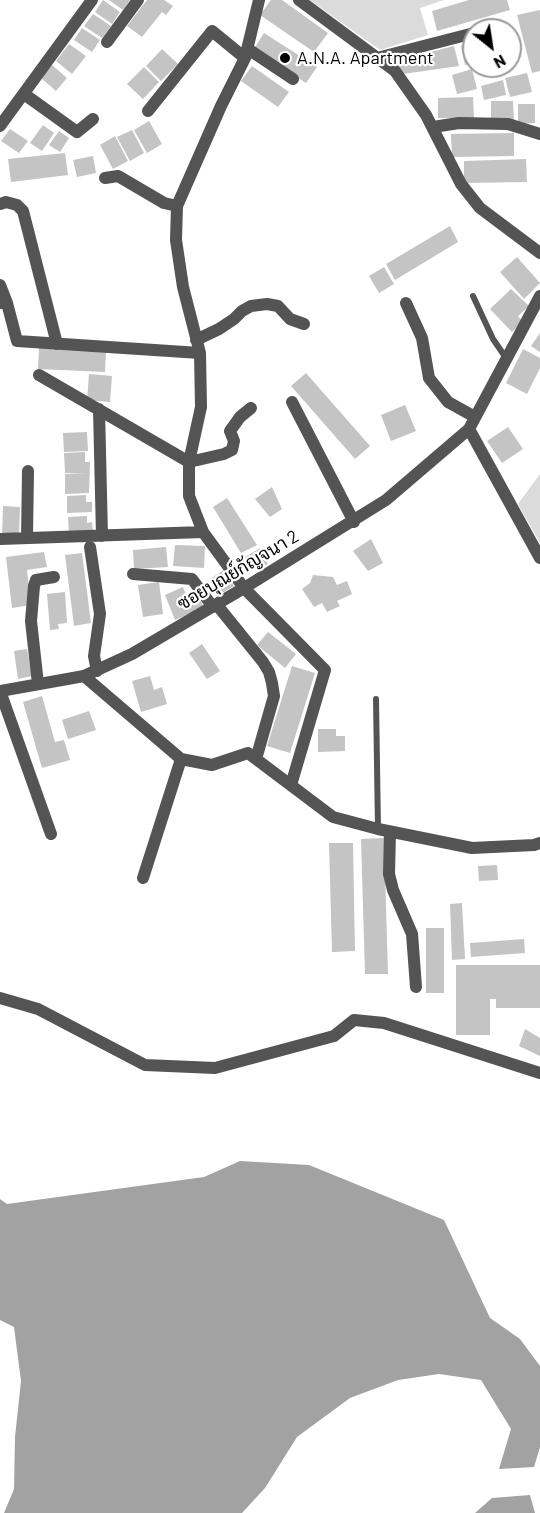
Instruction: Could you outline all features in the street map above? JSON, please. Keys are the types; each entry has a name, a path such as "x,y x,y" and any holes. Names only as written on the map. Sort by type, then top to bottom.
{"street":[{"path":"0,126 92,0"},
{"path":"107,42 138,0"},
{"path":"259,0 246,53 177,206 176,240 183,287 200,353 201,407 189,462 189,496 203,532 244,588 325,670 291,785"},
{"path":"299,0 395,72 433,127 461,184 480,208 540,253"},
{"path":"148,111 212,31 293,79"},
{"path":"377,58 462,36"},
{"path":"24,94 74,131 79,131 93,119"},
{"path":"433,127 459,123 508,124 540,134"},
{"path":"105,178 118,176 164,203 177,206"},
{"path":"0,204 6,202 17,205 23,211 57,344"},
{"path":"0,285 3,303 17,341 200,353"},
{"path":"540,296 536,313 507,358 469,429 540,558"},
{"path":"406,303 422,338 429,378 448,402 475,417"},
{"path":"196,340 227,324 251,306 267,304 278,306 290,319 304,324"},
{"path":"39,375 189,462 232,450 234,441 230,431 240,417 251,408"},
{"path":"292,402 354,522"},
{"path":"99,409 102,536"},
{"name":"ซอยบุณย์กัญจนา 2","path":"0,691 84,676 132,654 354,522 386,500 469,429"},
{"path":"27,538 28,471"},
{"path":"0,539 203,532"},
{"path":"90,547 100,614 94,656 97,671"},
{"path":"133,574 192,579 263,662 273,682 274,696 256,759"},
{"path":"38,684 32,621 34,586 36,580 54,577"},
{"path":"84,676 181,759 213,765 248,753 333,817 384,831 472,848 540,843"},
{"path":"0,691 51,834"},
{"path":"143,878 181,759"},
{"path":"384,831 393,890 412,934 416,987"},
{"path":"0,998 38,1009 145,1065 215,1068 334,1035 354,1020 384,1023 540,1073"}],"lane":[{"path":"473,296 493,339 507,358"},
{"path":"376,699 384,831"}],"shaded area":[{"path":"310,0 444,0 420,8 428,35 380,50"},
{"path":"540,474 540,543 518,504"},
{"path":"240,1161 309,1165 444,1220 490,1318 520,1339 540,1366 540,1447 534,1467 499,1469 511,1429 481,1380 439,1374 398,1380 350,1398 297,1437 265,1488 242,1513 4,1513 14,1489 15,1437 21,1381 14,1327 0,1320 0,1199 7,1204 204,1177"},
{"path":"530,1495 535,1513 475,1513 492,1498"}],"building":[{"path":"103,0 120,12 112,24 95,12"},
{"path":"109,0 130,0 123,10"},
{"path":"147,0 164,0 173,6 166,15 162,12 142,37 127,26"},
{"path":"271,0 282,0 328,33 314,52 260,15"},
{"path":"469,0 507,0 510,10 482,18 462,18 462,24 437,31 432,11"},
{"path":"540,10 540,71 532,73 522,34 522,18 518,18 517,15"},
{"path":"93,14 111,26 102,38 84,26"},
{"path":"82,28 100,40 92,52 74,40"},
{"name":"A.N.A. Apartment","path":"264,33 317,67 306,83 254,49"},
{"path":"69,44 86,56 72,74 56,61"},
{"path":"454,46 459,66 403,74 392,62"},
{"path":"162,49 178,64 161,81 146,66"},
{"path":"52,65 67,78 56,91 41,78"},
{"path":"252,66 289,92 278,107 241,81"},
{"path":"144,67 159,82 143,99 127,84"},
{"path":"462,72 462,78 474,78 477,89 457,94 452,75"},
{"path":"527,73 532,92 510,97 505,78 522,78 522,74"},
{"path":"503,80 506,95 484,100 481,86"},
{"path":"473,97 474,118 438,118 438,98"},
{"path":"491,101 513,101 514,121 491,121"},
{"path":"518,104 535,104 535,123 518,124"},
{"path":"149,121 162,144 147,153 134,130"},
{"path":"43,125 54,133 42,151 30,143"},
{"path":"10,129 28,141 19,153 1,141"},
{"path":"132,130 144,153 130,161 117,137"},
{"path":"59,131 69,138 60,152 49,145"},
{"path":"514,133 514,156 452,157 451,134"},
{"path":"115,136 128,161 113,169 100,145"},
{"path":"65,153 68,175 11,182 8,159"},
{"path":"93,156 96,173 77,177 73,160"},
{"path":"526,159 527,182 464,183 464,161"},
{"path":"450,226 458,242 395,280 386,264"},
{"path":"517,257 540,283 524,299 500,272"},
{"path":"384,267 394,284 379,293 369,276"},
{"path":"511,289 529,306 518,316 523,322 512,332 490,309"},
{"path":"540,333 540,352 531,346"},
{"path":"39,347 106,350 105,372 38,369"},
{"path":"523,349 540,358 540,368 527,394 506,383"},
{"path":"306,373 370,446 355,459 291,386"},
{"path":"89,374 112,376 110,402 87,400"},
{"path":"405,405 416,431 391,441 381,415"},
{"path":"508,427 523,449 502,463 487,441"},
{"path":"87,432 88,451 64,452 63,433"},
{"path":"85,452 85,462 90,462 89,493 65,494 65,474 86,473 65,473 64,453"},
{"path":"272,487 282,509 270,517 255,499"},
{"path":"86,495 86,502 92,502 92,512 67,513 67,496"},
{"path":"227,498 257,545 241,553 213,507"},
{"path":"3,506 20,507 19,538 2,537"},
{"path":"87,516 87,523 92,522 93,532 69,534 68,517"},
{"path":"371,539 383,563 368,571 353,551"},
{"path":"175,545 205,546 204,568 173,566"},
{"path":"166,547 168,567 134,569 133,550"},
{"path":"260,548 268,564 256,569 245,557"},
{"path":"44,552 47,567 27,570 31,605 12,608 6,557"},
{"path":"82,553 91,623 74,626 65,555"},
{"path":"224,570 234,586 219,595 210,579"},
{"path":"313,575 333,577 337,585 347,581 352,594 337,601 340,606 327,612 322,603 314,607 302,589 310,583"},
{"path":"159,582 163,614 143,617 138,585"},
{"path":"183,587 188,601 199,597 204,608 175,620 165,595"},
{"path":"65,592 67,623 58,624 59,629 50,630 47,594"},
{"path":"268,632 296,654 285,668 257,645"},
{"path":"202,644 220,671 207,679 189,653"},
{"path":"27,649 32,676 18,679 14,651"},
{"path":"292,666 315,673 290,753 267,746"},
{"path":"150,676 154,690 162,687 167,704 141,712 132,681"},
{"path":"42,696 55,742 64,740 70,760 42,768 23,702"},
{"path":"89,711 96,730 68,739 62,720"},
{"path":"318,729 336,729 336,736 345,736 345,751 318,752"},
{"path":"384,838 388,974 365,974 361,839"},
{"path":"329,843 353,843 355,951 332,952"},
{"path":"497,865 498,880 479,881 478,866"},
{"path":"462,903 465,959 452,960 450,904"},
{"path":"426,928 444,928 444,993 426,993"},
{"path":"524,939 525,953 471,957 470,943"},
{"path":"456,965 540,965 540,1008 496,1008 496,999 490,999 490,1035 456,1035"},
{"path":"525,1029 540,1038 540,1056 519,1046"}],"place":[{"name":"A.N.A. Apartment","path":"285,58"}]}
